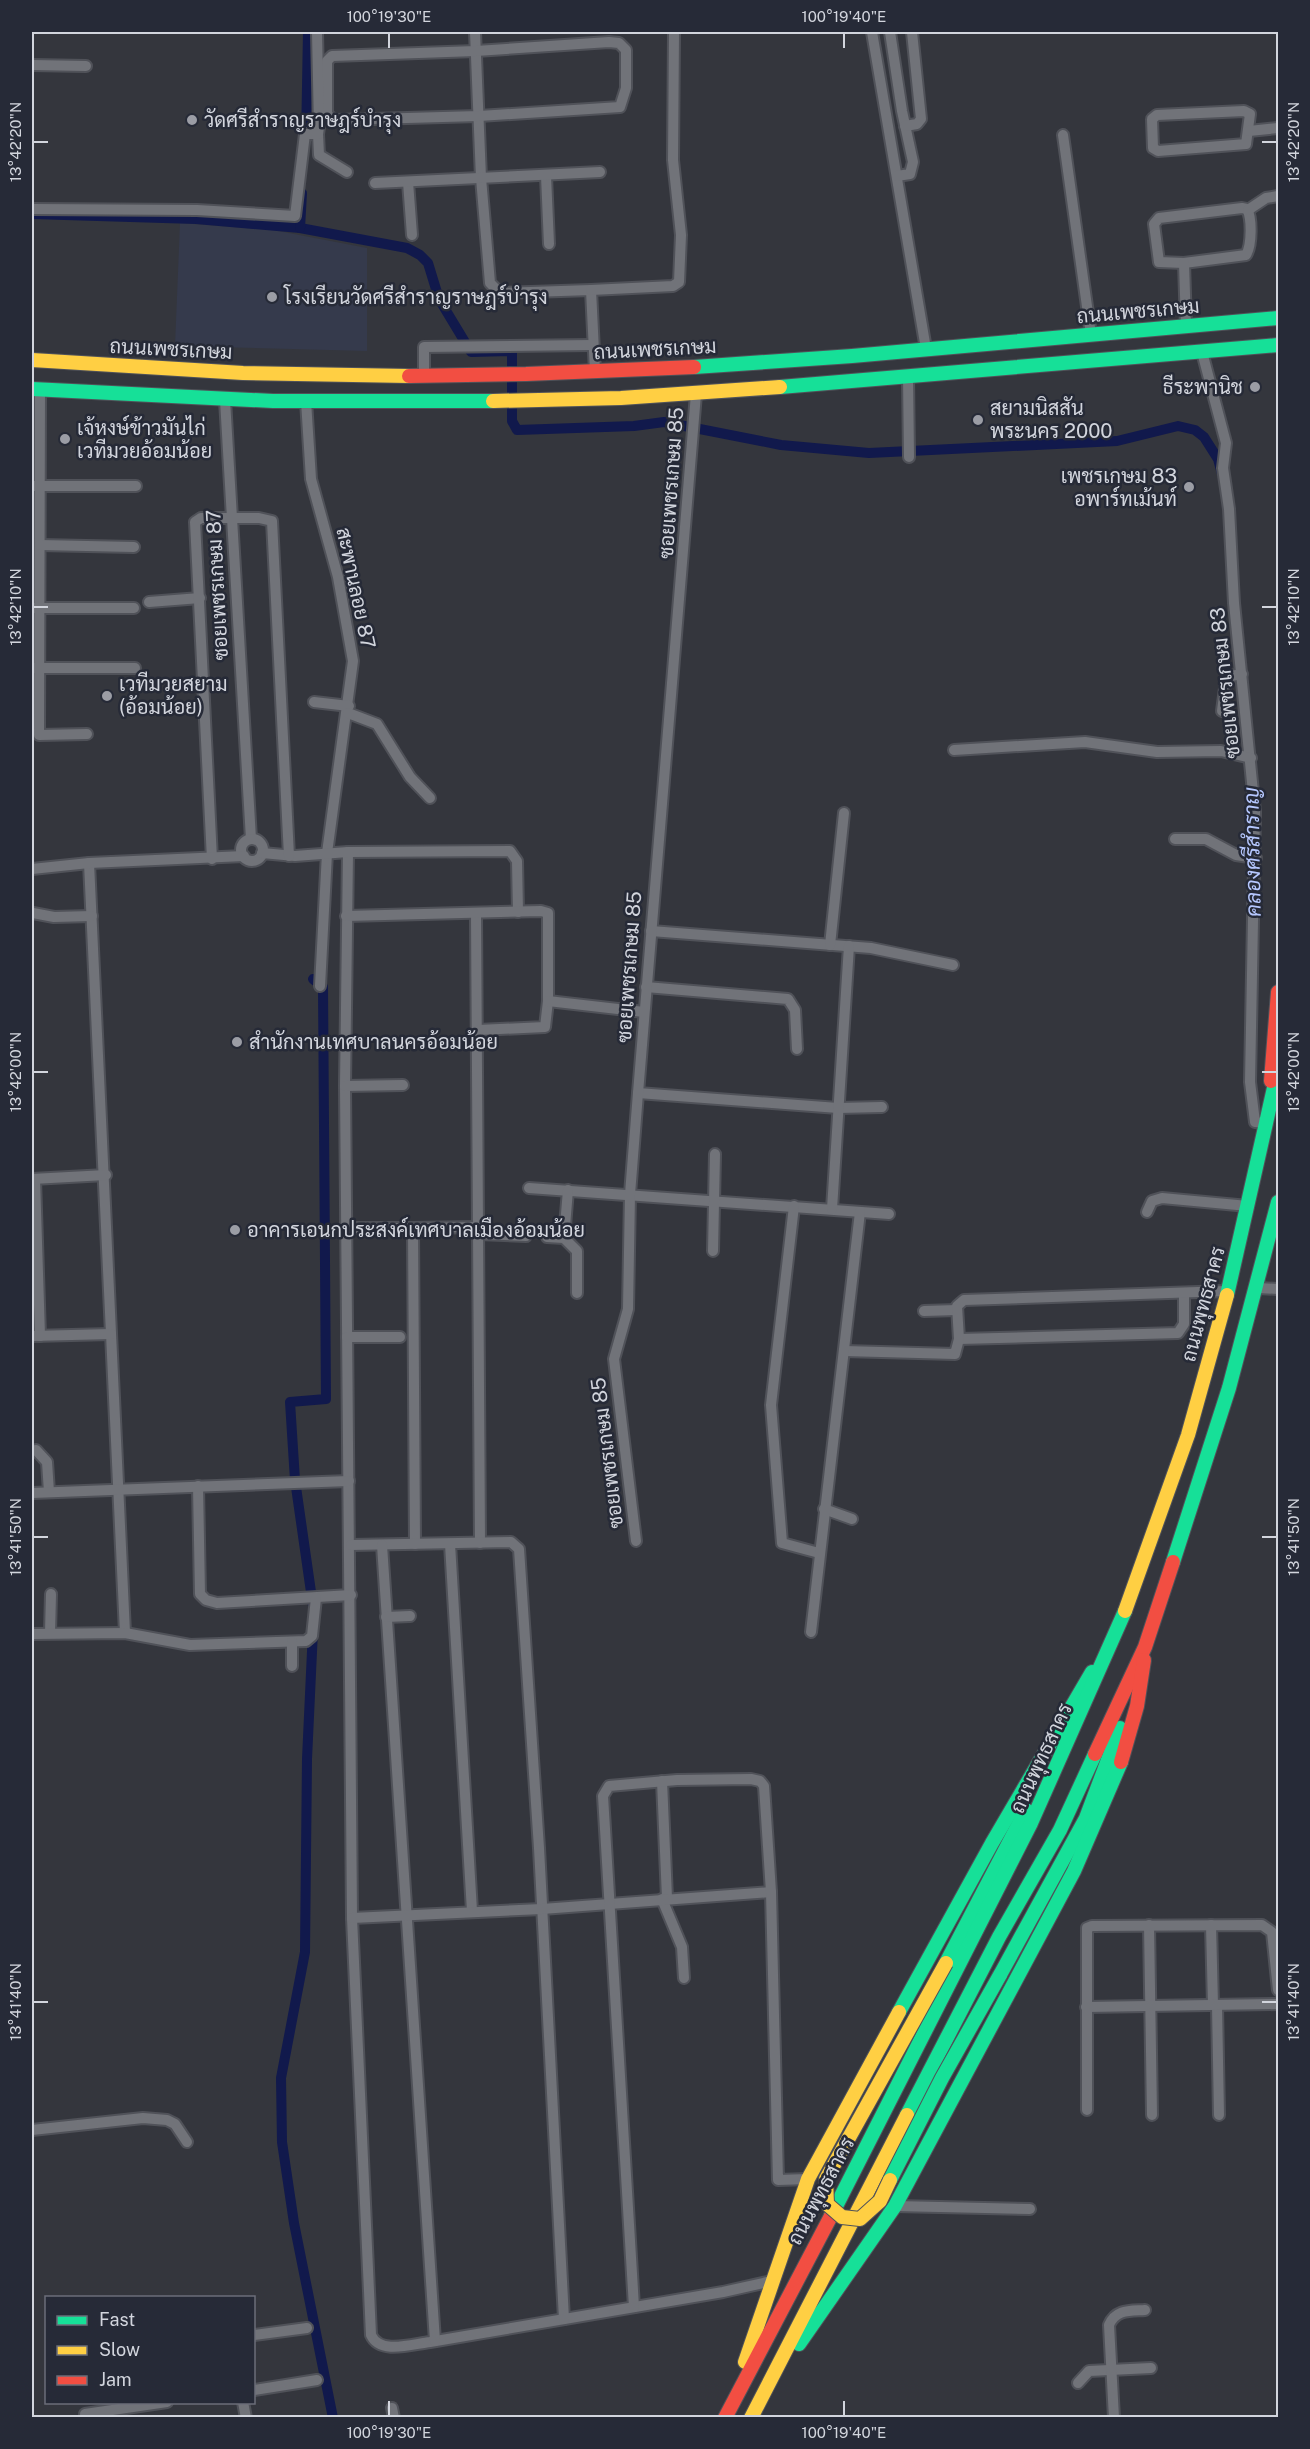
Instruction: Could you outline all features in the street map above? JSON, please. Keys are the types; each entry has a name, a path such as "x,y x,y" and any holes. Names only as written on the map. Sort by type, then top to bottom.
{"main road":[{"path":"1258,320 1278,311"},
{"name":"ถนนเพชรเกษม","path":"32,360 224,372 424,376 595,372 750,364 1278,318"},
{"path":"36,390 225,400 514,401 696,393 1278,345"},
{"path":"1262,346 1278,356"},
{"path":"113,366 113,394"},
{"path":"224,372 225,400"},
{"path":"272,373 273,401"},
{"path":"1264,1120 1278,992"},
{"name":"ถนนพุทธสาคร","path":"727,2414 996,1896 1066,1752 1116,1633 1170,1488 1191,1424 1248,1206 1264,1120 1278,1070"},
{"name":"ถนนพุทธสาคร","path":"751,2418 999,1937 1060,1830 1145,1647 1208,1460 1278,1211"},
{"path":"1116,1633 946,1964 826,2179 825,2202 830,2212 838,2218 860,2219 880,2201 942,2078 1086,1818 1124,1718 1145,1647"},
{"path":"727,2414 808,2179 992,1843 1116,1633"},
{"path":"751,2418 831,2294 895,2206 1074,1871 1094,1828 1131,1730 1141,1683 1145,1647"}],"street":[{"path":"32,209 197,210 292,218 296,215 313,134 317,32"},
{"path":"475,32 481,178 489,280 494,290 500,293 673,286 679,282 681,235 673,160 674,32"},
{"path":"872,32 926,349"},
{"path":"890,32 912,169 910,174 897,176"},
{"path":"905,126 918,124 921,119 912,32"},
{"path":"609,42 619,43 626,50 626,88 620,107 479,116 334,120 327,115 326,108 327,61 332,56 476,51 609,42"},
{"path":"32,66 86,66"},
{"path":"1244,111 1250,114 1249,131 1248,140 1241,145 1158,151 1153,148 1152,119 1157,115 1244,111"},
{"path":"1249,131 1278,128"},
{"path":"313,134 319,155 347,172"},
{"path":"1064,135 1091,335"},
{"path":"375,183 600,172"},
{"path":"546,176 549,244"},
{"path":"408,182 412,235"},
{"path":"1248,210 1249,245 1246,255 1184,263 1159,262 1154,224 1156,220 1169,215 1212,210 1248,210 1266,198 1278,196"},
{"path":"1184,263 1186,326"},
{"path":"591,290 595,372"},
{"path":"424,376 424,347 592,345"},
{"name":"ซอยเพชรเกษม 83","path":"1202,352 1214,406 1225,436 1223,468 1229,509 1234,603 1251,758 1256,858 1250,1082 1264,1120"},
{"path":"908,376 909,457"},
{"path":"36,390 36,486 40,545 35,608 35,669 39,735 87,734"},
{"name":"ซอยเพชรเกษม 85","path":"636,1542 614,1359 628,1310 630,1194 696,393"},
{"name":"ซอยเพชรเกษม 87","path":"225,400 250,839"},
{"name":"สะพานลอย 87","path":"306,401 311,479 336,567 352,651 353,674 349,710 338,759 327,854 320,986"},
{"path":"36,486 136,486"},
{"path":"212,859 195,522 201,518 259,518 272,521 289,855"},
{"path":"40,545 134,546"},
{"path":"149,602 200,598"},
{"path":"35,608 134,608"},
{"path":"35,669 135,668"},
{"path":"1222,711 1226,681 1231,676 1242,674"},
{"path":"314,702 349,710 377,724 410,777 430,798"},
{"path":"954,750 1085,741 1157,752 1221,751 1251,758"},
{"path":"830,945 844,813"},
{"path":"244,856 243,844 250,839 260,843 262,853"},
{"path":"1175,839 1206,839 1236,855 1256,858"},
{"path":"348,852 345,1086 351,1545 352,1918 370,2335 374,2341 384,2347 435,2341 772,2281"},
{"path":"32,869 89,863 244,856 254,860 262,853 289,855 348,852 510,852 517,861 519,912"},
{"path":"89,863 106,1175 116,1489 125,1633"},
{"path":"346,916 541,911 548,913 546,1023 542,1028 478,1030"},
{"path":"33,913 54,917 92,916"},
{"path":"476,914 480,1543"},
{"path":"651,931 849,946 953,965"},
{"path":"832,1209 849,946"},
{"path":"646,987 788,999 795,1010 797,1049"},
{"path":"548,1001 644,1012"},
{"path":"345,1086 403,1085"},
{"path":"638,1093 838,1108 882,1107"},
{"path":"713,1251 715,1154"},
{"path":"106,1175 33,1179 36,1336 111,1334"},
{"path":"529,1188 889,1214"},
{"path":"564,1238 568,1190"},
{"path":"1147,1212 1152,1201 1162,1198 1248,1206"},
{"path":"794,1206 771,1405 778,1514 782,1543 819,1553"},
{"path":"811,1632 860,1212"},
{"path":"347,1228 413,1228 526,1236"},
{"path":"413,1228 415,1544"},
{"path":"547,1237 564,1238 577,1251 577,1293"},
{"path":"1258,1288 1278,1288"},
{"path":"844,1351 952,1356 957,1352 959,1339 957,1310 959,1303 964,1300 1227,1291"},
{"path":"959,1339 1178,1333 1184,1324 1184,1293"},
{"path":"924,1311 957,1310"},
{"path":"347,1337 400,1337"},
{"path":"36,1450 47,1462 49,1492"},
{"path":"32,1493 349,1481"},
{"path":"198,1486 201,1594 206,1600 217,1603 351,1595"},
{"path":"824,1509 852,1519"},
{"path":"351,1545 513,1542 519,1549 542,1909 564,2319"},
{"path":"450,1544 472,1911"},
{"path":"382,1545 435,2341"},
{"path":"50,1633 51,1594"},
{"path":"32,1634 125,1633 190,1645 306,1641 312,1636 316,1598"},
{"path":"386,1617 410,1616"},
{"path":"292,1642 292,1666"},
{"path":"634,2307 608,1903 604,1790 609,1786 662,1780 760,1781 764,1786 771,1892 778,2180 808,2179"},
{"path":"662,1780 664,1898 682,1947 684,1978"},
{"path":"352,1918 542,1909 664,1898 771,1892"},
{"path":"1149,1925 1152,2115"},
{"path":"1087,2110 1087,1928 1149,1925 1262,1925 1268,1927 1274,1939 1278,1990"},
{"path":"1211,1925 1219,2115"},
{"path":"1086,2007 1278,2004"},
{"path":"32,2130 151,2118 175,2124 187,2142"},
{"path":"895,2206 1030,2209"},
{"path":"1114,2418 1109,2325 1113,2316 1121,2312 1145,2310"},
{"path":"255,2335 307,2328"},
{"path":"1078,2384 1089,2371 1151,2368"},
{"path":"255,2390 317,2380"},
{"path":"85,2414 160,2404"}],"shaded area":[{"name":"โรงเรียนวัดศรีสําราญราษฎร์บํารุง","path":"180,223 273,230 367,248 367,351 175,346"}],"waterway":[{"path":"306,141 308,32"},
{"path":"300,228 302,193"},
{"path":"32,214 196,219 300,228 407,248 420,255 428,263 439,299 471,352 512,351 512,421 517,430 634,426 664,422 781,445 869,453 1117,441 1178,426 1195,430 1204,437 1218,459 1222,474"},
{"path":"313,979 323,987 326,1399 290,1402 295,1480 313,1606"},
{"path":"313,1630 307,1759 305,1952 281,2078 282,2142 294,2223 333,2418"}],"traffic: fast":[{"path":"694,367 852,356 1278,318"},
{"path":"780,387 1278,345"},
{"path":"32,389 273,401 493,401"},
{"path":"1227,1295 1278,1070"},
{"path":"1173,1562 1229,1388 1278,1202"},
{"path":"831,2216 1031,1823 1125,1611"},
{"path":"899,2012 992,1843 1092,1672"},
{"path":"1000,1975 1086,1818 1120,1728"},
{"path":"907,2115 999,1937 1060,1830 1095,1754"},
{"path":"799,2344 895,2206 1074,1871 1121,1762"},
{"path":"946,1963 1026,1810"},
{"path":"890,2180 942,2078 1000,1975"}],"traffic: slow":[{"path":"32,360 243,373 409,376"},
{"path":"493,401 621,398 780,387"},
{"path":"1125,1611 1188,1435 1227,1295"},
{"path":"890,2180 880,2201 860,2219 842,2217 827,2204 826,2179 946,1963"},
{"path":"745,2362 808,2179 899,2012"},
{"path":"751,2418 907,2115"}],"traffic: jam":[{"path":"409,376 694,367"},
{"path":"1271,1081 1278,992"},
{"path":"1095,1754 1145,1647 1173,1562"},
{"path":"1121,1762 1137,1706 1144,1660"},
{"path":"725,2418 831,2216"}],"place":[{"name":"วัดศรีสําราญราษฎร์บํารุง","path":"192,120"},
{"name":"โรงเรียนวัดศรีสําราญราษฎร์บํารุง","path":"272,297"},
{"name":"ธีระพานิช","path":"1255,387"},
{"name":"สยามนิสสัน พระนคร 2000","path":"978,420"},
{"name":"เจ้หงษ์ข้าวมันไก่ เวทีมวยอ้อมน้อย","path":"65,439"},
{"name":"เพชรเกษม 83 อพาร์ทเม้นท์","path":"1189,487"},
{"name":"เวทีมวยสยาม (อ้อมน้อย)","path":"107,696"},
{"name":"สำนักงานเทศบาลนครอ้อมน้อย","path":"237,1042"},
{"name":"อาคารเอนกประสงค์เทศบาลเมืองอ้อมน้อย","path":"235,1230"}],"water label":[{"name":"คลองศรีสำราญ","path":"1252,852"}]}
